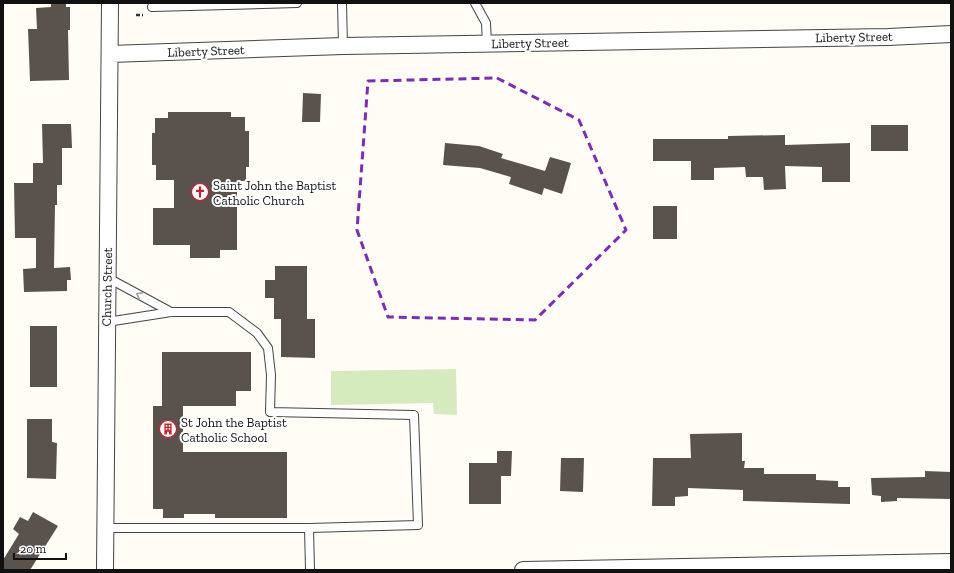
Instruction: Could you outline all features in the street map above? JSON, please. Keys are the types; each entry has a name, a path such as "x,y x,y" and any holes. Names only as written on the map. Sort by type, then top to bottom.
{"street":[{"name":"Church Street","path":"105,570 110,3"},
{"name":"Liberty Street","path":"110,54 343,46 888,37 951,34"},
{"path":"523,570 802,567 951,562"}],"lane":[{"path":"152,7 297,3"},
{"path":"342,3 343,46"},
{"path":"475,3 486,23 487,44"},
{"path":"108,278 171,312"},
{"path":"105,528 308,528 418,525 414,415 270,412 271,375 268,348 257,333 229,312 171,312 107,322"},
{"path":"308,528 310,570"}],"highlighted area":[{"path":"497,78 579,120 626,230 535,320 388,317 357,230 368,81"}],"green space":[{"path":"456,369 457,415 434,414 433,403 331,405 331,371"}],"building":[{"path":"51,4 66,4 66,7 70,7 70,30 68,30 69,80 30,81 28,29 37,29 36,8 51,7"},
{"path":"303,93 321,94 320,122 302,122"},
{"name":"Saint John the Baptist Catholic Church","path":"168,112 231,112 231,117 245,117 245,131 249,131 249,167 246,167 246,181 237,181 237,250 220,250 220,258 190,258 190,245 153,245 153,208 174,208 174,180 156,180 156,165 152,165 152,133 155,133 155,118 168,118"},
{"path":"42,124 71,124 72,148 62,148 62,185 57,185 57,205 55,205 54,268 70,267 71,280 67,280 67,291 24,292 23,269 36,268 36,238 15,238 14,183 33,183 33,163 43,163"},
{"path":"871,125 908,125 908,151 871,151"},
{"path":"785,135 785,145 850,143 850,182 822,182 822,167 785,166 786,189 764,190 763,177 746,177 745,167 714,168 714,180 691,180 691,161 653,161 653,139 728,139 728,136"},
{"path":"445,143 479,146 503,154 501,158 545,171 550,157 571,163 562,194 544,188 542,195 509,184 511,177 480,168 443,165"},
{"path":"653,206 677,206 677,239 653,239"},
{"path":"275,266 307,266 307,319 315,319 315,358 281,357 281,319 274,319 274,298 265,298 265,280 275,280"},
{"path":"30,326 57,326 57,387 30,387"},
{"name":"St John the Baptist Catholic School","path":"162,352 251,352 251,391 236,391 236,406 183,406 183,452 287,452 287,518 215,518 215,514 184,514 184,518 163,518 163,509 153,509 153,406 162,406"},
{"path":"27,419 52,419 52,442 57,443 56,479 27,478"},
{"path":"742,433 742,461 745,461 744,468 764,468 764,474 816,474 816,480 838,481 838,487 850,487 850,504 743,501 743,490 688,488 688,496 675,497 675,506 652,506 653,458 691,458 690,434"},
{"path":"497,451 512,451 511,476 501,476 501,504 469,504 469,463 497,463"},
{"path":"561,458 584,458 583,492 560,491"},
{"path":"925,471 951,472 951,499 897,498 897,501 881,502 881,496 872,495 871,478 925,477"},
{"path":"33,512 58,526 30,570 3,570 3,560 19,534 13,529 20,517 28,521"}],"place":[{"name":"Saint John the Baptist Catholic Church","path":"200,192"},
{"name":"St John the Baptist Catholic School","path":"168,429"}]}
